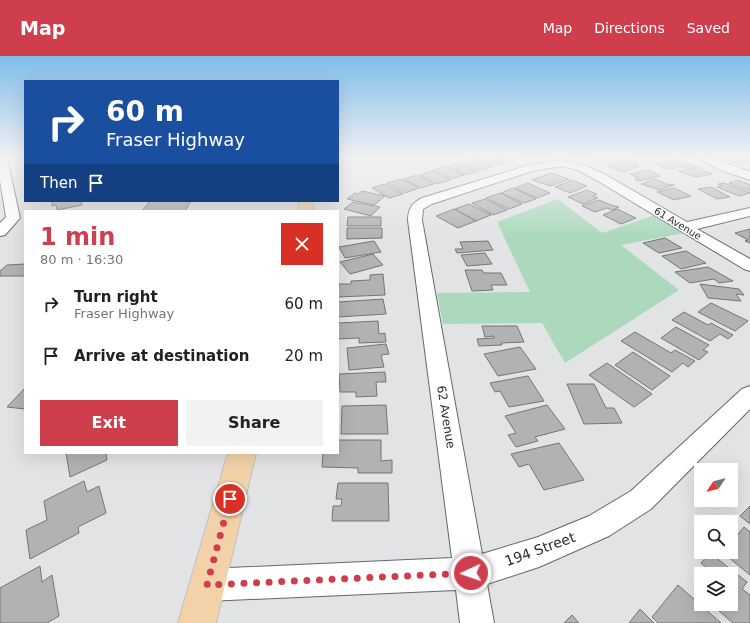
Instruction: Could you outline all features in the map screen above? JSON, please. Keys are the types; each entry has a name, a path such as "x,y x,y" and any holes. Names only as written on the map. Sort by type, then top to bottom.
{"main road":[{"path":"197,623 242,454"}],"street":[{"path":"0,232 13,218 7,184"},
{"name":"61 Avenue","path":"414,212 417,207 427,201 479,184"},
{"name":"61 Avenue","path":"612,184 750,266"},
{"name":"62 Avenue","path":"414,212 471,573 477,623"},
{"path":"686,227 750,212"},
{"name":"194 Street","path":"207,585 471,573 539,552 599,526 641,500 750,395"}],"green space":[{"path":"558,199 602,233 655,215 684,233 621,245 679,290 565,363 542,323 443,324 437,293 530,292 497,222"}],"building":[{"path":"386,184 403,194 389,198 372,188"},
{"path":"390,184 412,184 419,188 405,193"},
{"path":"414,184 433,184 421,188"},
{"path":"524,184 531,184 550,193 537,198 515,188"},
{"path":"561,184 583,184 587,186 570,193 555,187"},
{"path":"642,184 674,185 659,190"},
{"path":"719,184 728,184 750,193 739,196 717,187 722,186"},
{"path":"733,184 749,184 750,191"},
{"path":"711,187 730,197 717,199 698,189"},
{"path":"513,188 536,199 524,203 501,193"},
{"path":"674,188 691,196 674,200 657,192"},
{"path":"587,190 597,194 593,196 598,198 583,204 568,197"},
{"path":"362,191 385,196 374,205 347,199 355,193 358,194"},
{"path":"500,193 522,204 509,209 486,198"},
{"path":"485,199 507,210 493,215 472,203"},
{"path":"599,200 619,207 612,210 607,208 595,212 582,206"},
{"path":"52,202 81,202 82,205 57,210 56,205 52,206"},
{"path":"149,202 190,202 186,210 143,210"},
{"path":"353,202 380,207 371,216 344,209"},
{"path":"469,204 491,215 476,221 455,209"},
{"path":"454,209 476,221 458,228 436,216"},
{"path":"617,209 636,218 621,224 603,215"},
{"path":"348,217 381,217 381,226 347,226"},
{"path":"347,228 382,228 382,238 347,239"},
{"path":"750,229 750,243 745,241 748,240 735,233"},
{"path":"665,238 682,248 659,253 643,243"},
{"path":"374,241 381,252 345,258 339,247"},
{"path":"488,241 493,250 457,253 455,249 463,249 460,242"},
{"path":"686,251 706,263 681,269 662,256"},
{"path":"485,253 492,264 467,266 461,255"},
{"path":"373,254 383,265 350,274 340,262"},
{"path":"24,264 24,276 0,276 0,271 7,265"},
{"path":"708,267 733,281 719,283 714,279 690,283 675,272"},
{"path":"465,270 482,270 484,273 501,273 507,285 491,285 493,290 472,291"},
{"path":"383,274 385,295 339,297 339,284 351,284 351,281 370,280 370,275"},
{"path":"700,284 739,289 744,295 736,294 741,301 708,298"},
{"path":"383,299 386,314 339,317 339,302"},
{"path":"711,303 748,321 735,331 698,312"},
{"path":"684,312 708,325 711,323 733,335 728,339 720,334 710,341 672,320"},
{"path":"378,321 379,334 385,333 386,342 359,343 359,338 339,339 339,323"},
{"path":"482,326 517,326 524,342 479,346 477,339 494,338 494,336 485,337"},
{"path":"676,327 709,345 703,350 708,352 699,360 661,338"},
{"path":"635,332 671,353 675,350 695,361 688,367 683,363 672,372 621,341"},
{"path":"386,344 389,354 381,355 384,367 349,370 347,348"},
{"path":"520,347 536,369 498,376 484,354"},
{"path":"633,352 670,376 652,390 615,365"},
{"path":"607,363 652,394 634,407 589,375"},
{"path":"385,372 386,382 376,382 377,396 356,397 356,392 340,392 339,374"},
{"path":"528,376 544,401 509,407 500,391 495,392 490,383"},
{"path":"567,384 594,384 606,408 614,408 622,423 584,424"},
{"path":"24,389 24,409 7,407"},
{"path":"386,405 388,434 341,434 342,406"},
{"path":"547,405 565,429 535,437 538,441 516,447 508,435 516,433 505,416"},
{"path":"339,440 381,440 381,461 392,460 392,473 358,473 358,468 322,467 323,454 339,454"},
{"path":"559,443 584,480 544,490 529,464 519,467 511,454"},
{"path":"66,454 106,454 107,460 70,477"},
{"path":"84,481 87,492 99,486 106,513 78,527 79,533 30,559 26,530 47,520 44,501"},
{"path":"338,483 388,483 389,521 332,521 333,506 341,506 342,499 336,499"},
{"path":"750,506 750,524 740,516"},
{"path":"744,527 750,532 750,575 731,559 738,559 738,535"},
{"path":"705,559 718,559 728,567 706,567 701,563"},
{"path":"40,566 42,582 52,575 59,616 47,623 0,623 0,588"},
{"path":"738,575 747,582 742,589 750,595 750,623 733,623 719,611 738,611"},
{"path":"678,585 694,599 694,611 707,611 721,623 658,623 652,617"},
{"path":"640,609 654,623 629,623"},
{"path":"572,615 579,623 564,623"}],"route":[{"path":"230,499 222,524 207,585 471,573"}]}
